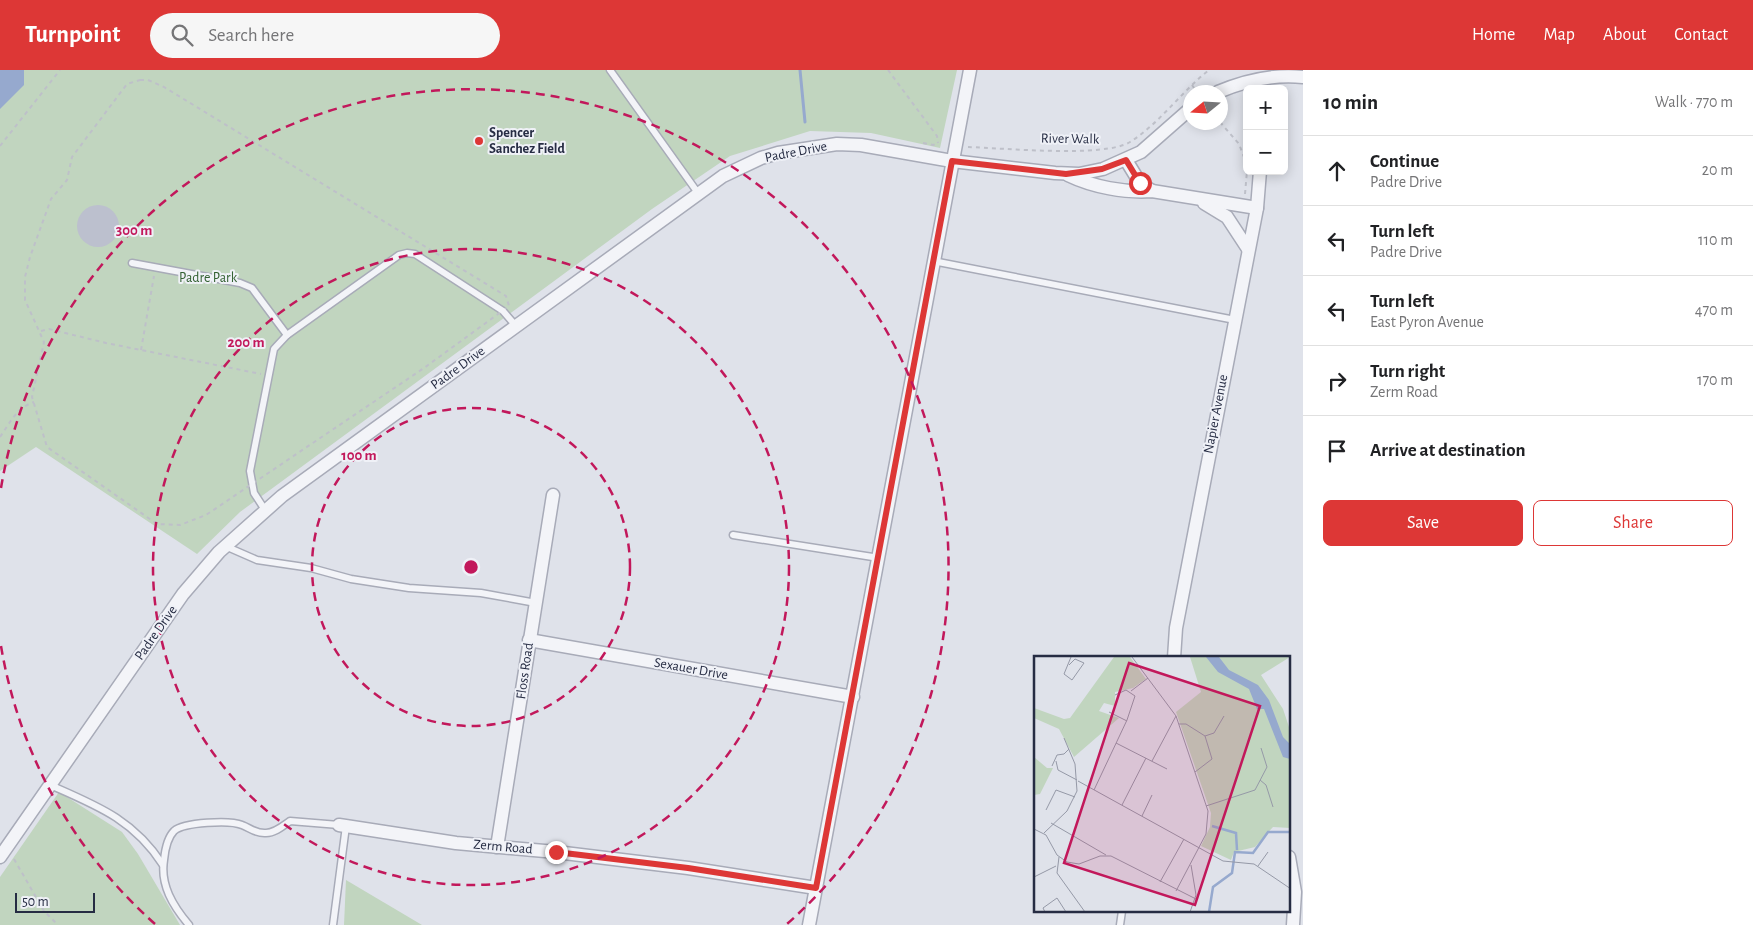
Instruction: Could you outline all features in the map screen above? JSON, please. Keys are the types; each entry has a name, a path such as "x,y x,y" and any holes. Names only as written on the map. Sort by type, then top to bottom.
{"street":[{"path":"809,925 970,70"},
{"path":"1228,90 1266,84 1282,76 1303,77"},
{"name":"Padre Drive","path":"4,852 183,594 225,546 265,510 723,176 761,158 816,146 861,145 952,161 1066,174 1102,169 1126,160 1152,144 1183,115"},
{"path":"1126,160 1140,183 1152,191"},
{"name":"Padre Drive","path":"1066,174 1081,181 1135,193 1152,191 1257,208"},
{"name":"Napier Avenue","path":"1174,656 1176,628 1257,208 1260,175"},
{"name":"Padre Drive","path":"1200,200 1227,217 1248,249"},
{"name":"Floss Road","path":"497,847 553,495"},
{"name":"Sexauer Drive","path":"529,640 853,697"},
{"name":"Zerm Road","path":"342,826 456,843 688,868 816,888"},
{"path":"1290,863 1295,892 1293,925"}],"lane":[{"path":"610,70 698,193"},
{"path":"265,510 254,493 250,472 274,349 286,336 399,255 407,253 415,254 503,311 516,326"},
{"path":"933,261 1234,320"},
{"path":"132,263 240,283 252,288 286,336"},
{"path":"733,535 878,558"},
{"path":"225,546 257,560 311,568 351,579 409,588 480,593 536,603"},
{"path":"50,785 105,809 130,826 151,846 163,865"},
{"path":"189,925 177,911 166,892 163,865 166,846 174,831 183,826 200,823 240,824 253,832 267,833 277,830 290,821 342,826 333,925"},
{"path":"1120,925 1122,912"}],"path":[{"path":"0,146 60,70"},
{"path":"888,70 937,136 938,143 946,148"},
{"name":"River Walk","path":"1192,85 1208,70"},
{"path":"140,80 148,80 164,87 506,296 509,306 503,311 424,368 194,521 180,525 157,524 47,447 34,402 32,388 44,342 41,331 25,300 25,277 51,199 67,180 72,157 128,84 140,80"},
{"name":"River Walk","path":"963,146 1112,149 1137,137 1183,94"},
{"path":"1227,130 1239,144 1243,154"},
{"path":"1244,199 1247,175"},
{"path":"141,350 156,266"},
{"path":"41,331 49,329 269,376"},
{"path":"0,437 22,407 34,402"},
{"path":"4,852 44,911 58,925"}],"green space":[{"name":"Padre Park","path":"0,70 957,70 940,148 871,133 810,131 730,156 652,209 240,512 197,554 36,447 0,471"},
{"path":"59,792 122,832 138,854 180,925 0,925 0,877"},
{"path":"346,880 422,925 344,925"}],"water":[{"path":"0,70 24,70 24,85 0,109"}],"building":[{"path":"102,205 110,208 116,214 119,226 116,238 110,244 94,247 86,244 80,238 77,222 80,214 86,208"}],"waterway":[{"path":"800,70 805,122"}],"place":[{"name":"Spencer Sanchez Field","path":"479,141"}],"route":[{"path":"556,852 688,868 816,888 952,161 1055,174 1078,174 1102,169 1126,160 1140,183"}]}
